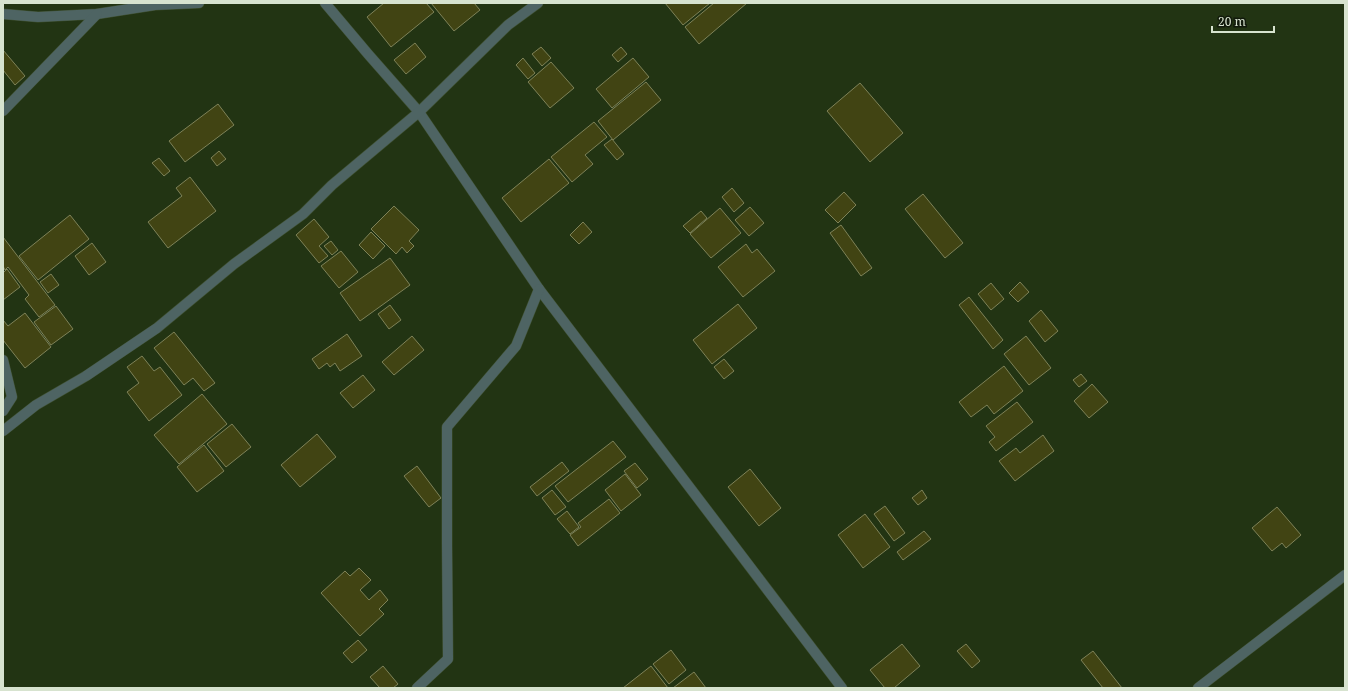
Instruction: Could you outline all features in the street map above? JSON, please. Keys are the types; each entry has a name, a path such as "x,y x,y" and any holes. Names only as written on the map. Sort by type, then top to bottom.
{"street":[{"path":"3,14 38,17 97,14 155,5 199,3"},
{"path":"325,3 419,112 539,289 842,688"},
{"path":"3,431 36,405 86,376 157,328 234,264 303,214 332,185 419,112 508,25 538,3"},
{"path":"3,111 97,14"},
{"path":"417,688 448,659 446,544 447,427 516,346 539,289"},
{"path":"3,360 12,397 3,411"},
{"path":"1198,688 1345,576"}],"building":[{"path":"384,3 426,3 434,12 391,47 367,17"},
{"path":"431,3 474,3 480,10 454,31"},
{"path":"665,3 710,3 683,25"},
{"path":"714,3 747,3 699,44 685,27"},
{"path":"415,43 426,57 406,74 394,60"},
{"path":"541,47 551,58 542,66 532,54"},
{"path":"621,47 627,54 618,62 612,55"},
{"path":"3,50 25,76 15,85 3,70"},
{"path":"523,58 535,73 528,79 516,65"},
{"path":"633,58 649,77 612,108 596,89"},
{"path":"551,62 574,88 550,108 528,82"},
{"path":"646,82 661,100 613,140 598,121"},
{"path":"860,83 903,133 870,162 827,111"},
{"path":"218,104 234,125 185,162 169,141"},
{"path":"594,122 607,137 585,155 593,164 572,182 551,157"},
{"path":"612,139 624,154 617,160 604,145"},
{"path":"219,151 226,159 217,166 211,158"},
{"path":"159,158 170,171 164,176 152,163"},
{"path":"549,159 569,183 521,222 502,198"},
{"path":"190,177 216,211 168,248 148,222 182,196 176,188"},
{"path":"732,188 744,203 734,212 722,197"},
{"path":"844,192 856,205 838,223 825,210"},
{"path":"923,194 963,243 945,258 905,209"},
{"path":"394,206 419,230 409,241 414,246 407,253 402,247 396,254 371,229"},
{"path":"750,207 764,223 749,236 735,220"},
{"path":"720,208 741,233 711,258 690,234"},
{"path":"701,211 707,218 690,233 683,226"},
{"path":"70,215 89,239 38,280 19,256"},
{"path":"314,219 329,237 319,246 328,256 319,263 296,235"},
{"path":"583,222 592,232 579,244 570,235"},
{"path":"841,225 872,268 861,276 830,233"},
{"path":"371,232 385,246 373,259 359,245"},
{"path":"3,237 55,305 39,317 25,299 29,295 8,267 5,270 3,266"},
{"path":"331,241 338,250 332,255 324,246"},
{"path":"92,243 106,262 89,275 75,256"},
{"path":"746,244 752,253 757,249 775,271 743,297 718,267"},
{"path":"341,251 358,272 339,288 321,266"},
{"path":"390,258 410,285 360,321 340,293"},
{"path":"7,269 20,287 3,300 3,273"},
{"path":"51,274 59,285 48,293 40,282"},
{"path":"1020,282 1029,292 1018,302 1009,293"},
{"path":"991,283 1004,299 991,310 978,294"},
{"path":"969,297 1003,340 993,349 959,305"},
{"path":"738,304 757,328 712,364 693,340"},
{"path":"390,305 401,320 389,329 378,314"},
{"path":"56,306 73,329 51,345 34,322"},
{"path":"1041,310 1058,331 1045,342 1029,321"},
{"path":"25,313 51,347 25,368 3,340 3,320 8,326"},
{"path":"174,332 215,383 204,391 193,378 184,385 154,348"},
{"path":"347,334 362,356 340,371 335,363 330,367 327,363 319,369 312,359"},
{"path":"412,336 424,350 394,375 382,362"},
{"path":"1026,336 1051,368 1029,385 1004,354"},
{"path":"142,356 154,371 160,367 182,395 149,421 127,392 139,383 127,367"},
{"path":"724,359 734,371 724,379 714,367"},
{"path":"1004,366 1023,391 994,414 987,405 971,417 959,402"},
{"path":"1081,374 1087,381 1079,387 1073,380"},
{"path":"363,375 375,390 353,408 340,393"},
{"path":"1092,384 1108,402 1089,418 1074,401"},
{"path":"202,394 227,424 179,464 154,435"},
{"path":"1017,402 1033,422 996,451 989,442 995,437 986,426"},
{"path":"232,424 251,447 226,467 207,444"},
{"path":"317,434 336,457 300,487 281,465"},
{"path":"1043,435 1054,451 1015,481 999,461 1016,448 1020,453"},
{"path":"613,441 626,457 568,502 555,486"},
{"path":"204,445 224,471 197,492 177,467"},
{"path":"562,462 569,471 537,496 530,487"},
{"path":"635,463 648,479 637,488 624,471"},
{"path":"417,466 441,498 429,507 404,476"},
{"path":"750,469 781,508 759,526 728,487"},
{"path":"625,474 641,495 621,511 605,490"},
{"path":"552,490 566,507 555,515 542,498"},
{"path":"922,490 927,498 918,505 912,498"},
{"path":"609,499 620,513 578,546 570,535 581,527 578,523"},
{"path":"885,506 905,533 894,541 874,514"},
{"path":"1277,507 1301,535 1286,548 1282,543 1272,551 1252,528"},
{"path":"567,511 579,527 570,534 557,519"},
{"path":"865,514 890,547 863,568 838,535"},
{"path":"924,531 931,539 903,560 897,552"},
{"path":"359,568 371,580 360,590 369,600 380,590 388,600 379,609 384,614 360,636 321,593 345,571 350,576"},
{"path":"358,640 367,650 352,663 343,653"},
{"path":"902,644 920,666 894,688 885,688 870,670"},
{"path":"966,644 980,661 972,668 957,651"},
{"path":"671,650 686,670 669,684 653,664"},
{"path":"1093,651 1122,688 1103,688 1081,660"},
{"path":"383,666 398,684 393,688 380,688 370,677"},
{"path":"651,666 668,688 623,688"},
{"path":"694,672 706,688 673,688"}]}
